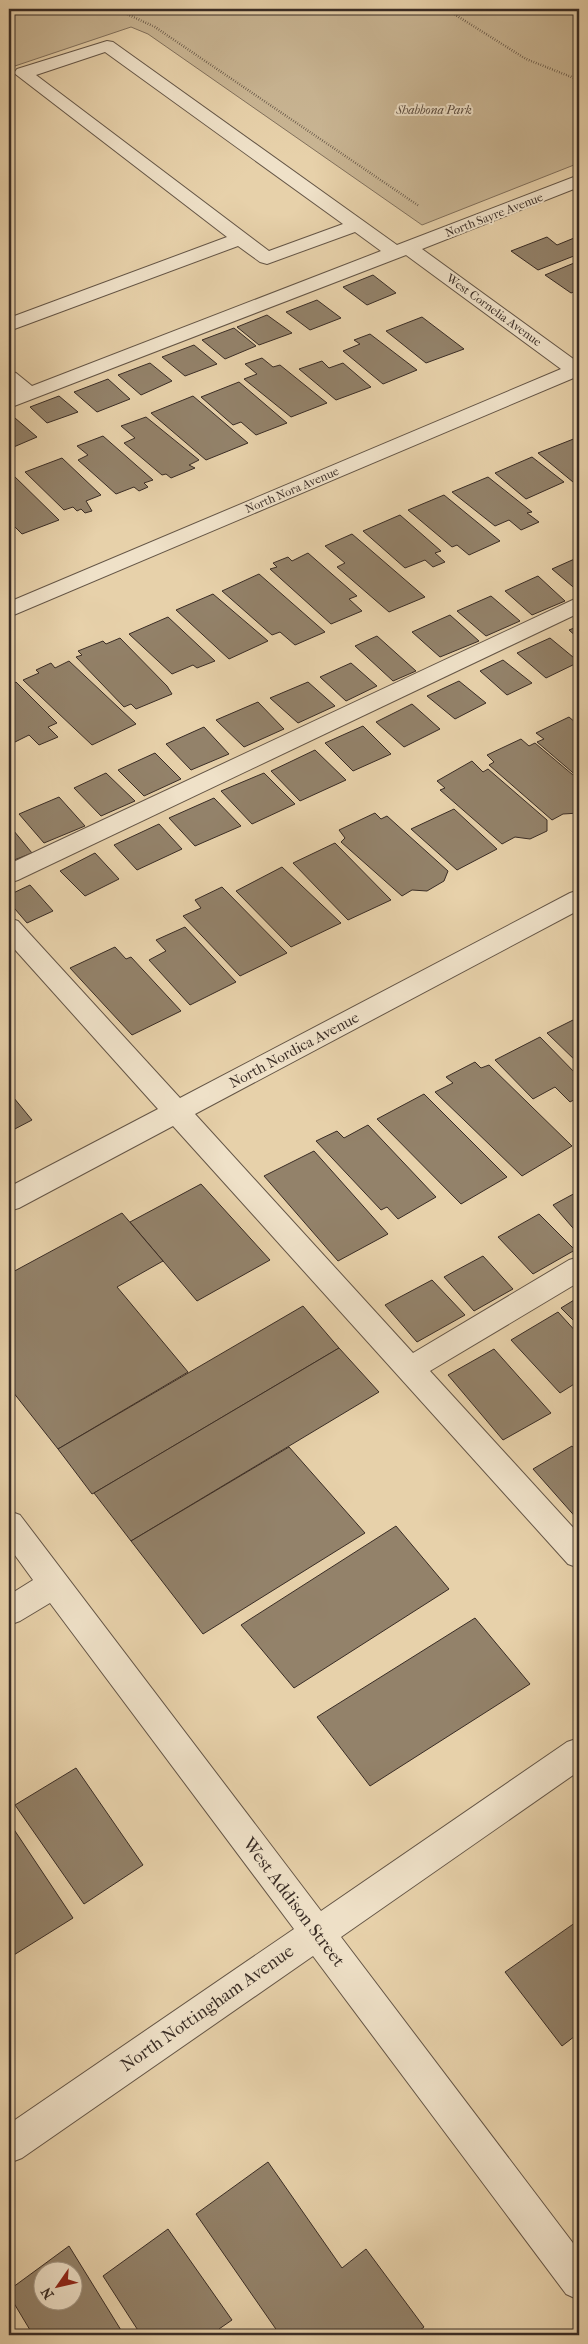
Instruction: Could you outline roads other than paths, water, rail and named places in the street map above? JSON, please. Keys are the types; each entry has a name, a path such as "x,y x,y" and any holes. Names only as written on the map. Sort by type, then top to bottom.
{"street":[{"name":"West Cornelia Avenue","path":"241,238 23,73 107,46 357,225 396,248 578,371"},
{"name":"North Sayre Avenue","path":"396,248 579,181"},
{"path":"9,325 241,238 267,258 357,225"},
{"path":"12,379 396,248"},
{"path":"9,402 396,248"},
{"name":"North Nora Avenue","path":"9,610 578,371"},
{"path":"12,379 30,394"},
{"path":"9,874 579,604"},
{"name":"North Nordica Avenue","path":"9,1200 579,899"},
{"path":"9,927 579,1555"},
{"path":"410,1369 579,1268"},
{"name":"West Addison Street","path":"9,1524 579,2281"},
{"path":"9,1611 54,1584"},
{"name":"North Nottingham Avenue","path":"9,2145 579,1753"}],"park label":[{"name":"Shabbona Park","path":"434,110"}]}
